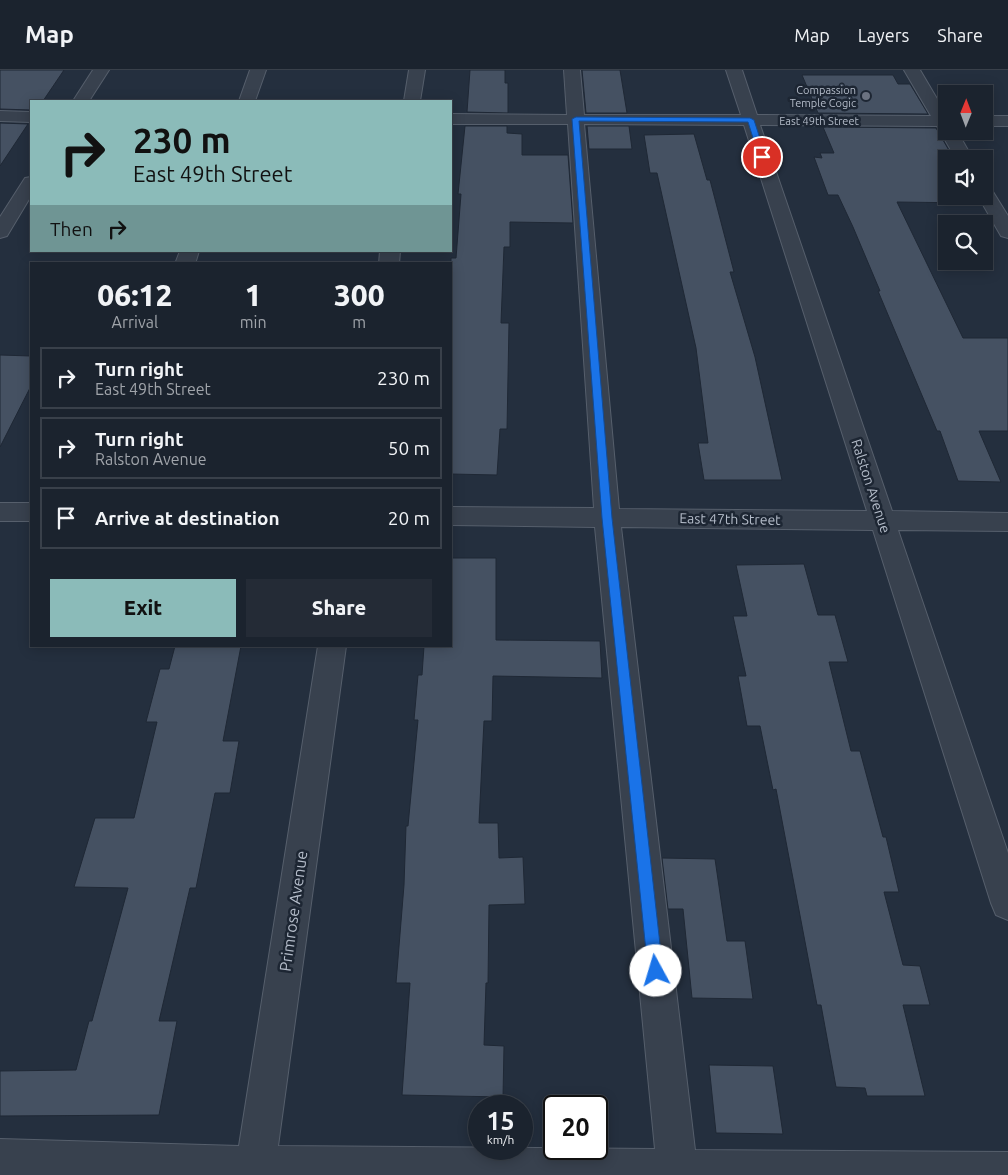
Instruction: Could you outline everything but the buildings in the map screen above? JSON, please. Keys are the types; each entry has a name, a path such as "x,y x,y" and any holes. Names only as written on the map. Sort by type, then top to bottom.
{"street":[{"path":"82,100 101,70"},
{"path":"247,100 258,70"},
{"path":"412,100 417,70"},
{"path":"572,70 607,518 677,1168"},
{"name":"Ralston Avenue","path":"734,70 1008,903"},
{"path":"912,70 938,112"},
{"path":"0,116 30,117"},
{"name":"East 49th Street","path":"452,119 750,120 938,125"},
{"path":"993,121 1008,122"},
{"path":"0,232 30,184"},
{"path":"992,205 1008,232"},
{"path":"0,512 30,512"},
{"name":"East 47th Street","path":"452,516 1008,522"},
{"name":"Primrose Avenue","path":"255,1170 332,647"},
{"path":"0,1159 255,1170 677,1168 1008,1172"}],"place":[{"name":"Compassion Temple Cogic","path":"866,96"}],"route":[{"path":"656,971 607,518 576,119 750,120 762,157"}]}
